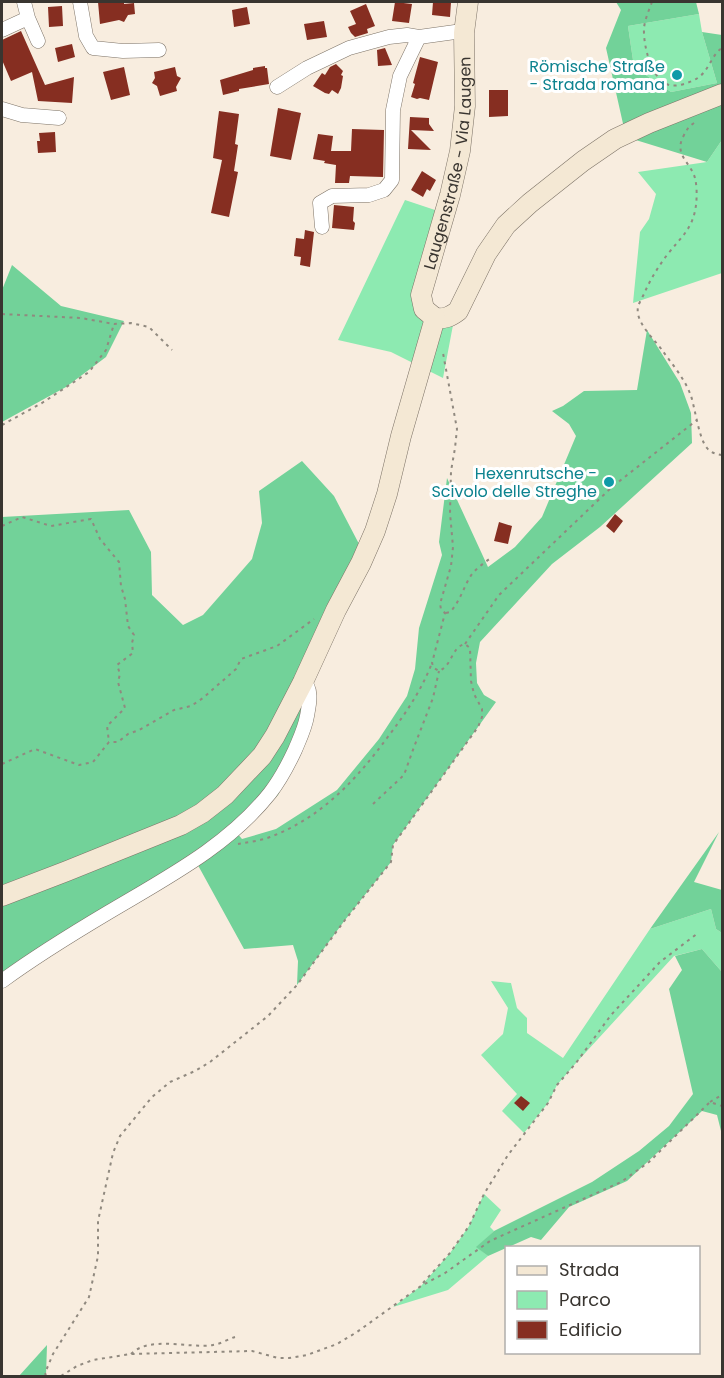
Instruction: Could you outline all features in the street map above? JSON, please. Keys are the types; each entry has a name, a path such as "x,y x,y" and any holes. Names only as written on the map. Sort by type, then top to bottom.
{"street":[{"path":"24,2 38,41"},
{"path":"80,2 86,36 93,48 123,51 159,50"},
{"name":"Laugenstraße - Via Laugen","path":"433,327 424,309 421,295 450,195 460,151 465,106 464,33 468,2"},
{"path":"2,30 28,18"},
{"path":"277,87 307,68 349,48 388,37 464,33"},
{"path":"322,227 320,203 332,196 369,195 384,190 392,180 393,110 400,76 419,37"},
{"path":"2,896 68,872 181,825 202,813 225,795 262,756 303,682 375,531 433,327 458,311 486,254 506,225 530,203 615,139 723,94"},
{"path":"2,109 22,115 59,118"},
{"path":"2,981 59,942 187,865 229,834 253,812 271,792 288,764 304,730 309,697 308,688 303,682"}],"path":[{"path":"652,2 644,27 645,49 653,70 662,81 669,85 695,79 705,72 715,55 723,48"},
{"path":"697,122 688,127 680,142 681,156 695,176 697,202 695,214 690,227 649,282 638,307 638,314 690,393 702,441 714,454 722,455 723,461"},
{"path":"2,314 81,318 114,324 131,323 149,327 172,350"},
{"path":"2,425 42,403 89,372 106,350 114,324"},
{"path":"433,327 442,346 456,429 450,513 453,547 451,566 440,604 445,613"},
{"path":"439,671 447,667 457,648 465,644 499,595 612,487 698,419"},
{"path":"2,526 22,518 51,526 91,519 100,539 119,562 120,586 125,599 128,626 134,635 133,654 117,665 120,674 118,682 125,708 107,726 109,742 93,762 79,765 34,749 2,764"},
{"path":"445,613 454,608 471,576 492,557"},
{"path":"109,742 118,742 128,734 140,730 174,710 191,706 236,669 241,659 278,646 310,621 336,610"},
{"path":"229,834 236,844 268,838 320,810 343,791 370,760 423,685 432,663 445,613"},
{"path":"46,1377 45,1373 53,1354 89,1298 98,1256 98,1221 113,1153 120,1136 152,1097 170,1082 210,1062 268,1016 297,985 391,862 393,845 478,727 482,717 482,709 474,694 471,681 470,648 465,644"},
{"path":"432,663 439,671"},
{"path":"373,804 404,775 433,698 439,671"},
{"path":"422,1286 469,1226 484,1194 508,1155 548,1103 557,1085 611,1015 660,962 698,933"},
{"path":"61,1377 77,1366 93,1360 131,1354 252,1351 278,1358 289,1358 307,1355 338,1344 490,1241 621,1182 649,1162 710,1101 723,1095"},
{"path":"710,1101 723,1106"},
{"path":"131,1354 150,1346 213,1345 236,1337"}],"green space":[{"path":"616,2 696,2 699,14 628,26 634,67 671,92 717,83 702,32 722,35 722,140 707,162 626,137 606,48 621,10"},
{"path":"699,14 717,83 671,92 634,67 628,26"},
{"path":"722,140 722,273 633,303 640,232 649,219 656,194 638,172 707,162"},
{"path":"405,200 447,214 425,298 453,325 443,378 391,352 338,340"},
{"path":"12,265 61,306 124,321 106,357 66,387 2,422 2,290"},
{"path":"647,330 680,383 691,413 692,443 600,527 552,564 480,642 476,663 477,683 484,695 496,702 393,845 391,862 297,985 298,961 293,945 244,949 194,858 2,981 2,517 129,510 151,552 152,595 183,625 203,615 252,559 262,523 259,491 302,461 334,496 358,542 369,556 313,675 308,733 278,795 237,833 242,839 276,829 337,790 379,739 407,696 415,669 419,628 442,555 439,542 447,478 488,567 515,547 542,517 576,436 569,424 552,411 584,391 637,390"},
{"path":"719,832 694,882 722,890 722,933 716,929 711,909 650,929"},
{"path":"711,909 716,929 722,933 722,972 702,949 674,956 557,1085 548,1103 524,1133 502,1111 517,1094 481,1055 503,1034 508,1008 491,981 511,983 517,1008 527,1018 527,1033 563,1058 650,929"},
{"path":"702,949 722,972 722,1135 717,1115 702,1111 627,1181 569,1207 541,1240 531,1237 511,1246 505,1246 505,1248 488,1256 476,1247 494,1231 592,1182 639,1151 669,1126 693,1094 669,989 682,970 675,956"},
{"path":"484,1194 501,1210 490,1227 494,1231 477,1247 488,1256 448,1290 393,1307 421,1286 450,1253 469,1226"},
{"path":"47,1345 46,1376 19,1376"}],"building":[{"path":"98,2 134,3 135,14 128,15 124,22 119,20 100,24"},
{"path":"395,2 412,4 409,23 392,21"},
{"path":"433,2 451,2 450,17 432,15"},
{"path":"366,4 375,26 367,29 368,33 355,37 348,27 356,24 350,11"},
{"path":"62,6 63,26 49,27 48,7"},
{"path":"247,7 250,24 234,27 232,10"},
{"path":"324,21 327,37 307,40 304,24"},
{"path":"21,31 45,85 74,77 72,103 38,101 32,72 11,81 2,60 2,40"},
{"path":"72,44 75,57 58,62 55,48"},
{"path":"385,48 392,65 378,66 377,50"},
{"path":"420,57 438,62 429,100 411,97"},
{"path":"336,64 343,71 338,94 332,90 329,94 325,93 313,86 322,73 325,75 330,67"},
{"path":"265,66 269,84 239,89 239,91 223,95 220,80"},
{"path":"124,67 130,95 111,100 103,72"},
{"path":"175,67 177,76 181,78 176,87 177,91 160,96 157,86 152,83 155,78 154,72"},
{"path":"489,90 508,90 508,116 489,117"},
{"path":"278,108 301,113 291,160 270,156"},
{"path":"219,111 239,114 234,171 238,172 229,217 211,213 222,160 213,158"},
{"path":"410,117 429,118 429,124 434,131 411,130 431,150 408,149"},
{"path":"352,129 384,130 383,177 350,176 349,183 335,183 336,165 313,159 318,134 333,136 331,151 351,151"},
{"path":"55,132 56,152 38,153 39,133"},
{"path":"422,171 436,180 430,191 427,189 423,197 411,190"},
{"path":"334,205 354,207 354,230 332,228"},
{"path":"305,230 314,232 310,267 300,265 301,257 294,256 296,238 304,239"},
{"path":"615,514 623,521 614,533 606,526"},
{"path":"499,522 512,526 508,544 494,541"},
{"path":"521,1096 530,1103 523,1111 514,1103"}],"place":[{"name":"Römische Straße - Strada romana","path":"677,75"},
{"name":"Hexenrutsche - Scivolo delle Streghe","path":"609,482"}]}
